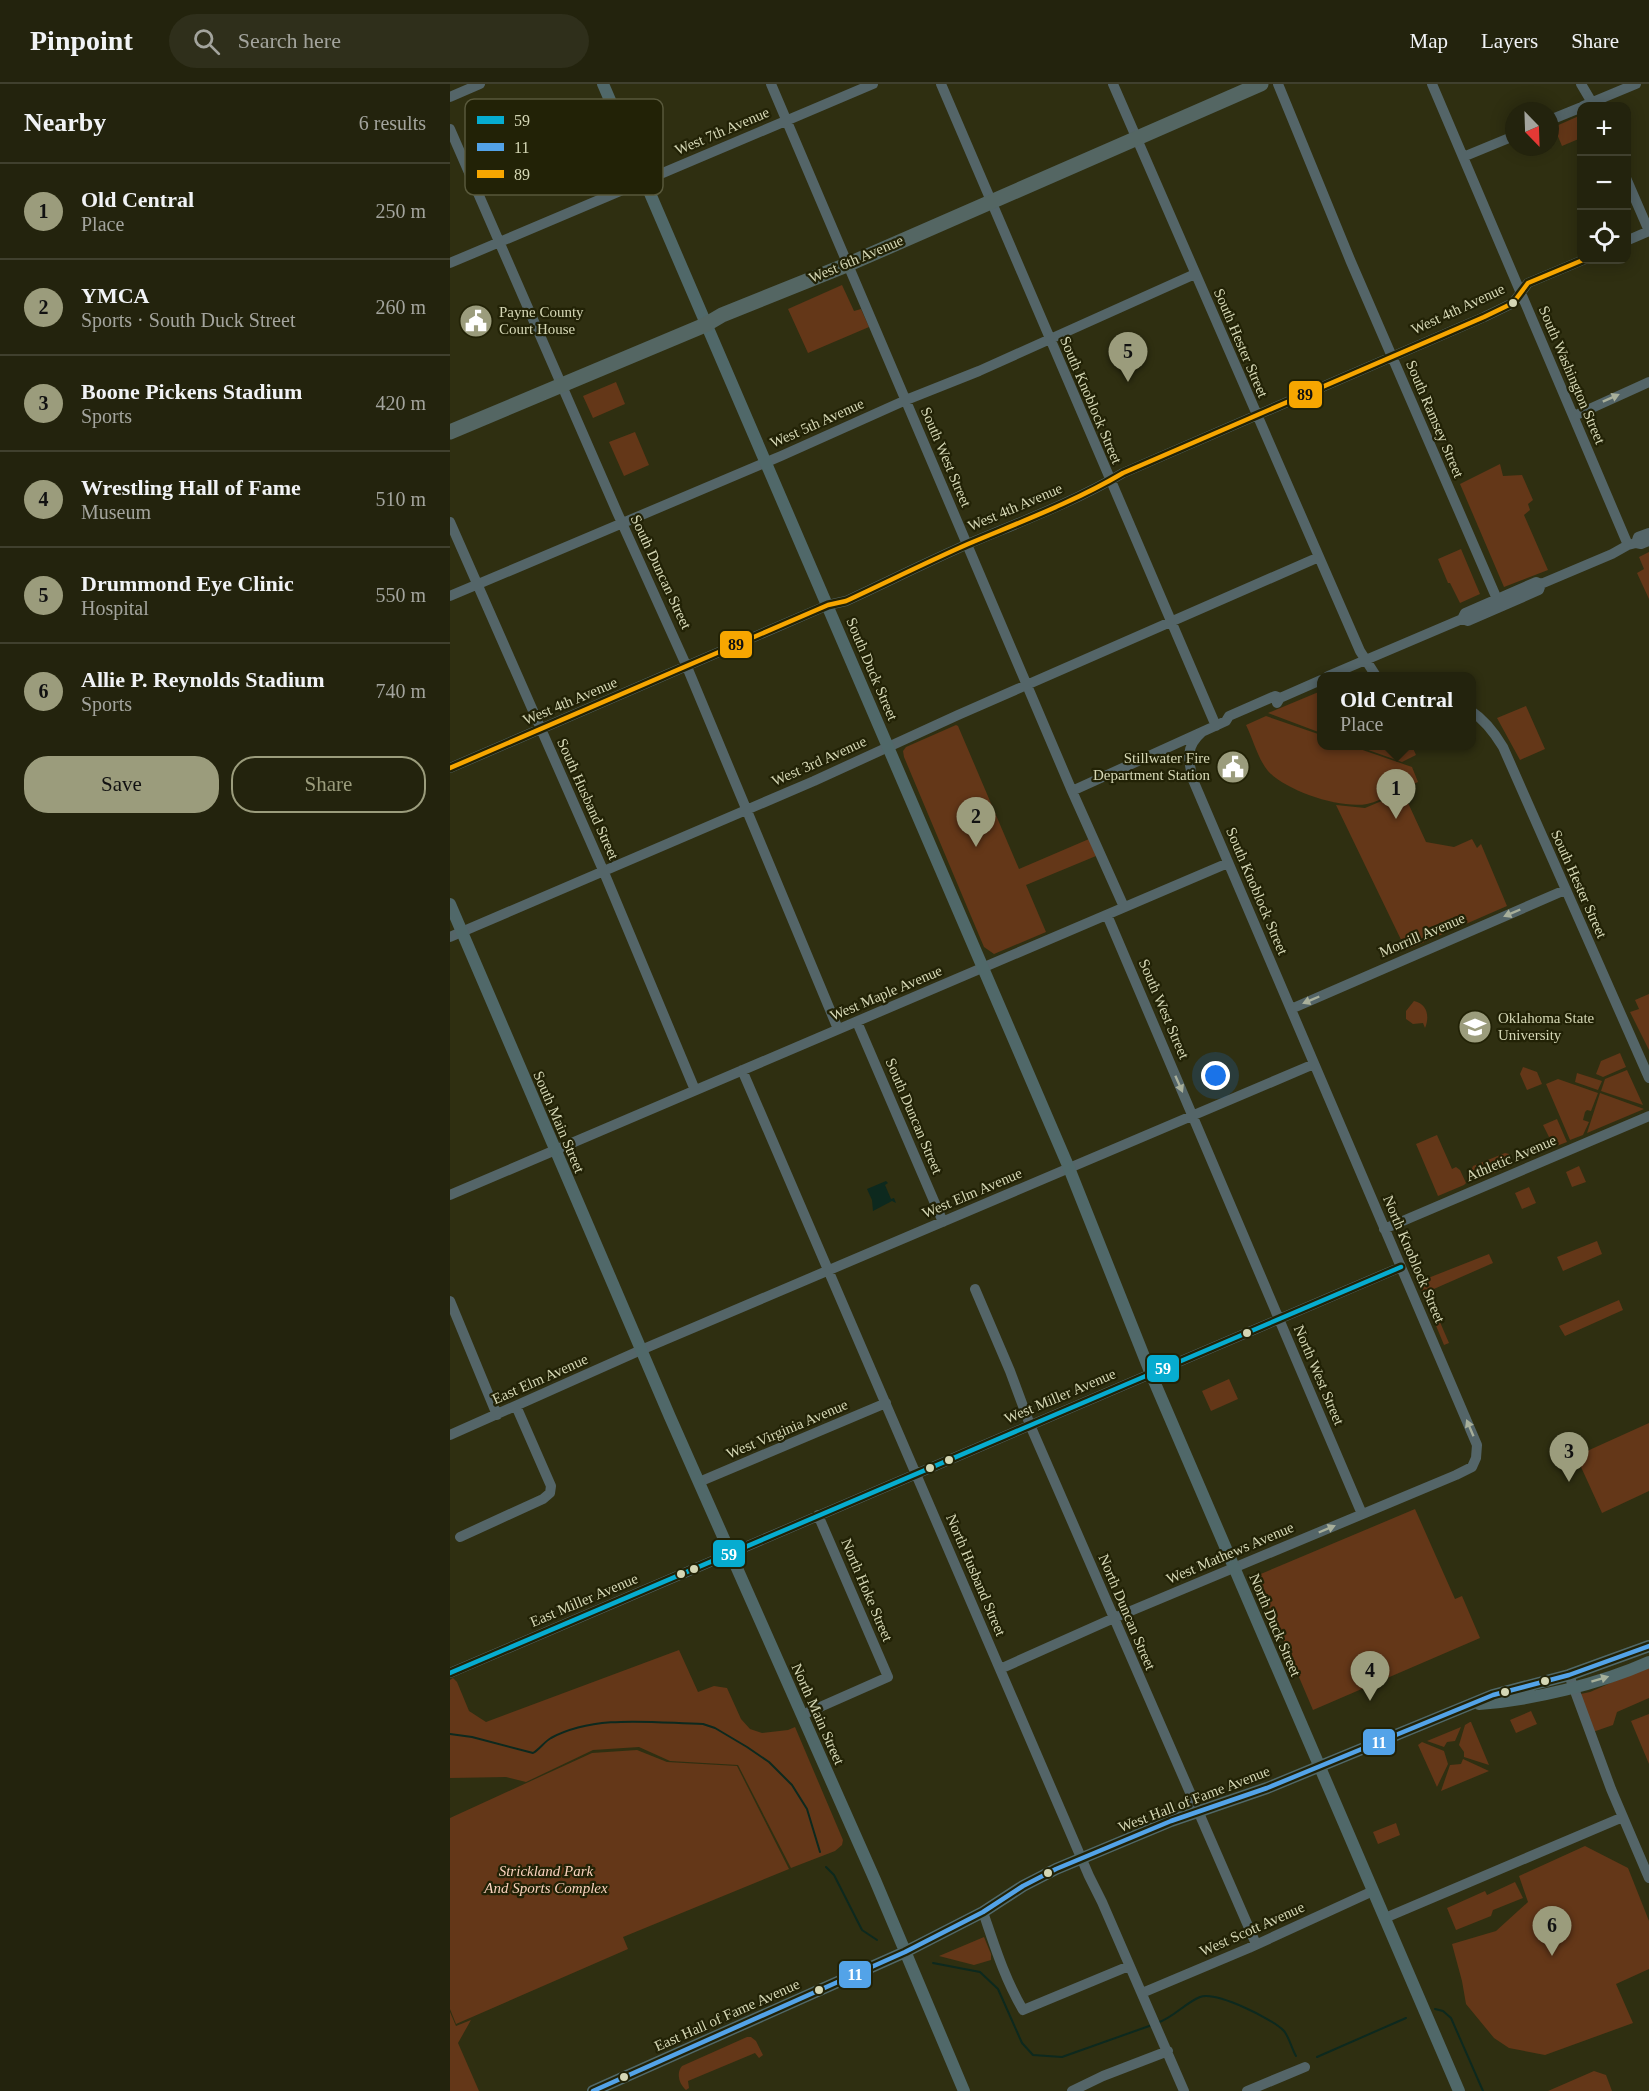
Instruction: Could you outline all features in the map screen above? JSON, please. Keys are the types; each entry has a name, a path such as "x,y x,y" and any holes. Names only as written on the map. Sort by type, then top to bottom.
{"highway":[{"name":"West 6th Avenue","path":"450,432 705,325 722,315 849,264 1261,84"}],"main road":[{"name":"South Duck Street","path":"603,84 609,99"},
{"name":"South Duck Street","path":"650,195 1069,1168"},
{"name":"South Main Street","path":"450,904 641,1350"},
{"name":"North Duck Street","path":"1069,1168 1151,1374 1459,2091"},
{"name":"North Main Street","path":"641,1350 964,2091"},
{"name":"West Hall of Fame Avenue","path":"1571,1681 1649,1646"},
{"name":"West Hall of Fame Avenue","path":"905,1952 983,1912 1047,1873 1198,1812 1320,1767 1469,1705 1496,1703 1571,1681 1649,1662"},
{"name":"East Hall of Fame Avenue","path":"593,2091 905,1952"}],"street":[{"path":"450,97 480,84"},
{"name":"South West Street","path":"771,84 1072,791 1124,907"},
{"name":"West 7th Avenue","path":"663,173 873,84"},
{"name":"South Knoblock Street","path":"941,84 1109,481 1171,622 1221,724"},
{"name":"South Hester Street","path":"1113,84 1360,651 1374,672"},
{"name":"South Ramsey Street","path":"1278,84 1497,599"},
{"name":"South Washington Street","path":"1432,84 1574,416 1632,544"},
{"path":"1581,84 1587,102"},
{"path":"1597,102 1636,84"},
{"path":"1559,117 1577,110"},
{"name":"South Duncan Street","path":"450,129 465,163"},
{"path":"1463,157 1505,140"},
{"path":"1631,190 1649,231 1631,239"},
{"name":"South Duncan Street","path":"479,195 687,667 838,1029"},
{"name":"West 7th Avenue","path":"450,263 611,195"},
{"name":"West 4th Avenue","path":"450,768 828,605 846,601 1040,514 1123,473 1513,303 1528,283 1577,263"},
{"name":"West 5th Avenue","path":"450,596 906,400 979,371 1195,274"},
{"path":"1574,416 1649,382"},
{"name":"South Husband Street","path":"450,522 603,870 695,1090"},
{"path":"1338,672 1462,619 1465,613 1536,582 1541,584 1612,554 1632,544 1638,537 1649,533"},
{"path":"1632,544 1649,541"},
{"name":"West 3rd Avenue","path":"450,937 814,781 1319,557"},
{"path":"1462,619 1468,621 1539,590 1541,584"},
{"path":"1072,791 1202,732 1221,724 1232,723 1278,703 1280,698 1317,682"},
{"name":"South Hester Street","path":"1476,715 1484,721 1503,747 1649,1078"},
{"name":"South Knoblock Street","path":"1202,732 1193,740 1189,749 1189,765 1193,780 1314,1064"},
{"name":"West Maple Avenue","path":"450,1196 1228,862"},
{"name":"Morrill Avenue","path":"1291,1009 1565,890"},
{"name":"South West Street","path":"1107,915 1193,1115"},
{"name":"South Duncan Street","path":"857,1022 943,1222"},
{"name":"West Elm Avenue","path":"641,1350 1314,1064"},
{"name":"North Knoblock Street","path":"1314,1064 1477,1445 1476,1458 1472,1467"},
{"name":"North Husband Street","path":"742,1070 1184,2091"},
{"name":"North West Street","path":"1193,1115 1362,1514"},
{"name":"Athletic Avenue","path":"1384,1229 1649,1116"},
{"name":"West Miller Avenue","path":"730,1552 1401,1267"},
{"name":"North Duncan Street","path":"975,1289 1030,1425 1256,1944"},
{"path":"450,1301 497,1415"},
{"name":"East Elm Avenue","path":"450,1435 641,1350"},
{"name":"West Virginia Avenue","path":"699,1482 886,1403"},
{"path":"460,1538 543,1499 550,1493 551,1486 516,1406"},
{"name":"West Mathews Avenue","path":"1000,1669 1114,1618 1472,1467"},
{"name":"North Hoke Street","path":"802,1715 888,1677 819,1515"},
{"name":"East Miller Avenue","path":"450,1673 730,1552"},
{"path":"1571,1681 1649,1878"},
{"path":"1385,1918 1623,1817"},
{"name":"West Scott Avenue","path":"1142,1993 1373,1891"},
{"path":"983,1912 1007,1983 1023,2010 1129,1966"},
{"path":"1072,2091 1103,2076 1168,2051"},
{"path":"1247,2091 1305,2067"}],"green space":[{"path":"1577,117 1577,140 1562,146 1559,139 1559,125"},
{"path":"842,285 854,311 861,309 869,327 808,353 788,309"},
{"path":"616,382 625,404 593,418 583,396"},
{"path":"635,432 649,465 624,476 609,442"},
{"path":"1500,464 1503,476 1522,475 1533,500 1528,504 1530,510 1524,515 1548,570 1504,587 1460,484"},
{"path":"1461,549 1480,594 1460,603 1438,559"},
{"path":"1649,552 1649,599 1637,573 1644,569 1639,557"},
{"path":"1317,693 1317,731 1268,713"},
{"path":"1526,706 1545,749 1520,760 1497,718"},
{"path":"1266,716 1317,734 1317,750 1363,750 1412,767 1418,782 1367,804 1343,804 1314,797 1287,785 1268,771 1258,755 1246,725"},
{"path":"956,725 1019,869 1089,839 1096,856 1026,885 1046,932 994,954 984,947 903,751 906,747"},
{"path":"1368,750 1414,750 1416,755 1402,762"},
{"path":"1403,792 1426,842 1454,847 1472,839 1477,848 1481,844 1507,906 1406,950 1336,805 1365,808"},
{"path":"1649,994 1649,1050 1630,1012 1639,1009 1635,1000"},
{"path":"1414,1001 1425,1008 1427,1019 1425,1028 1423,1023 1413,1024 1406,1019 1406,1011"},
{"path":"1620,1053 1626,1067 1603,1077 1596,1074 1601,1061"},
{"path":"1523,1067 1537,1072 1542,1084 1527,1090 1520,1074"},
{"path":"1627,1070 1643,1105 1601,1091 1605,1079"},
{"path":"1577,1073 1602,1081 1598,1090 1575,1082"},
{"path":"1558,1079 1598,1093 1591,1111 1585,1112 1583,1120 1589,1122 1583,1135 1570,1140 1546,1084"},
{"path":"1600,1093 1644,1109 1587,1133"},
{"path":"1557,1119 1567,1142 1554,1147 1543,1125"},
{"path":"1437,1135 1452,1169 1456,1167 1460,1170 1466,1183 1438,1196 1416,1144"},
{"path":"1505,1153 1509,1154 1512,1165 1478,1180 1471,1171 1473,1166"},
{"path":"1579,1166 1586,1182 1572,1187 1566,1172"},
{"path":"1529,1187 1536,1203 1522,1209 1515,1193"},
{"path":"1597,1241 1602,1254 1563,1271 1557,1257"},
{"path":"1489,1254 1493,1263 1427,1292 1449,1343 1444,1345 1418,1282"},
{"path":"1619,1300 1623,1310 1565,1336 1559,1326"},
{"path":"1229,1379 1238,1399 1211,1411 1202,1391"},
{"path":"1649,1423 1649,1491 1602,1513 1576,1456"},
{"path":"1415,1509 1455,1599 1462,1596 1480,1638 1313,1710 1256,1576"},
{"path":"679,1650 698,1692 714,1686 727,1688 741,1719 750,1729 762,1733 795,1727 843,1840 842,1845 835,1851 791,1868 738,1765 670,1761 639,1747 593,1750 526,1782 506,1777 450,1778 450,1680 453,1678 457,1682 469,1711 486,1722"},
{"path":"1649,1666 1649,1698 1617,1712 1613,1725 1590,1733 1576,1695 1590,1692"},
{"path":"1531,1711 1537,1724 1516,1733 1510,1720"},
{"path":"1649,1714 1649,1764 1631,1721"},
{"path":"1471,1722 1489,1765 1464,1757 1464,1752 1459,1745 1465,1725"},
{"path":"1461,1727 1455,1741 1447,1742 1444,1747 1427,1741"},
{"path":"1422,1742 1444,1751 1448,1764 1437,1787 1418,1745"},
{"name":"Strickland Park And Sports Complex","path":"637,1750 667,1762 737,1766 789,1869 623,1937 628,1949 456,2024 450,2009 450,1818 592,1753"},
{"path":"1463,1759 1489,1771 1441,1791 1450,1765 1461,1764"},
{"path":"1396,1823 1400,1835 1378,1844 1373,1832"},
{"path":"1585,1846 1628,1868 1649,1921 1649,1969 1616,1984 1633,2023 1545,2055 1509,2048 1494,2038 1466,2004 1452,1944 1496,1931 1528,1902 1519,1876"},
{"path":"1515,1882 1523,1898 1493,1910 1491,1916 1456,1930 1447,1908 1485,1891 1487,1895"},
{"path":"984,1937 991,1960 974,1965 939,1956"},
{"path":"450,2012 456,2026 471,2020 458,2043 479,2091 450,2091"},
{"path":"747,2037 756,2041 763,2055 759,2058 755,2053 688,2081 689,2088 686,2090 684,2088 679,2075 682,2066"},
{"path":"1594,2071 1606,2075 1612,2091 1548,2091"}],"shaded area":[{"path":"886,1181 888,1183 885,1185 891,1199 894,1198 896,1203 892,1201 873,1211 872,1200 867,1189"}],"waterway":[{"path":"450,1734 472,1737 533,1753 551,1738 568,1730 587,1726 625,1722 703,1724 715,1728 769,1762 792,1785 807,1809 820,1852"},
{"path":"826,1867 834,1875 862,1930 877,1940"},
{"path":"933,1963 980,1972 998,1989 1022,2043 1033,2055 1062,2057 1152,2025"},
{"path":"1157,2023 1200,1997 1218,1998 1257,2013 1278,2026 1286,2034 1296,2056"},
{"path":"1435,2009 1443,2011 1451,2018 1483,2091"},
{"path":"1317,2057 1406,2018"}],"transit line":[{"name":"89","path":"450,768 828,605 846,601 1066,502 1123,473 1484,317 1513,303 1528,283 1577,263"},
{"name":"59","path":"450,1673 1401,1267"},
{"name":"11","path":"593,2091 905,1952 983,1912 1023,1886 1056,1869 1171,1821 1267,1788 1493,1695 1569,1675 1649,1646"}],"place":[{"name":"Payne County Court House","path":"476,321"},
{"name":"Drummond Eye Clinic","path":"1128,382"},
{"name":"Stillwater Fire Department Station","path":"1233,767"},
{"name":"Old Central","path":"1396,819"},
{"name":"YMCA","path":"976,847"},
{"name":"Oklahoma State University","path":"1475,1027"},
{"name":"Boone Pickens Stadium","path":"1569,1482"},
{"name":"Wrestling Hall of Fame","path":"1370,1701"},
{"name":"Allie P. Reynolds Stadium","path":"1552,1956"}]}
